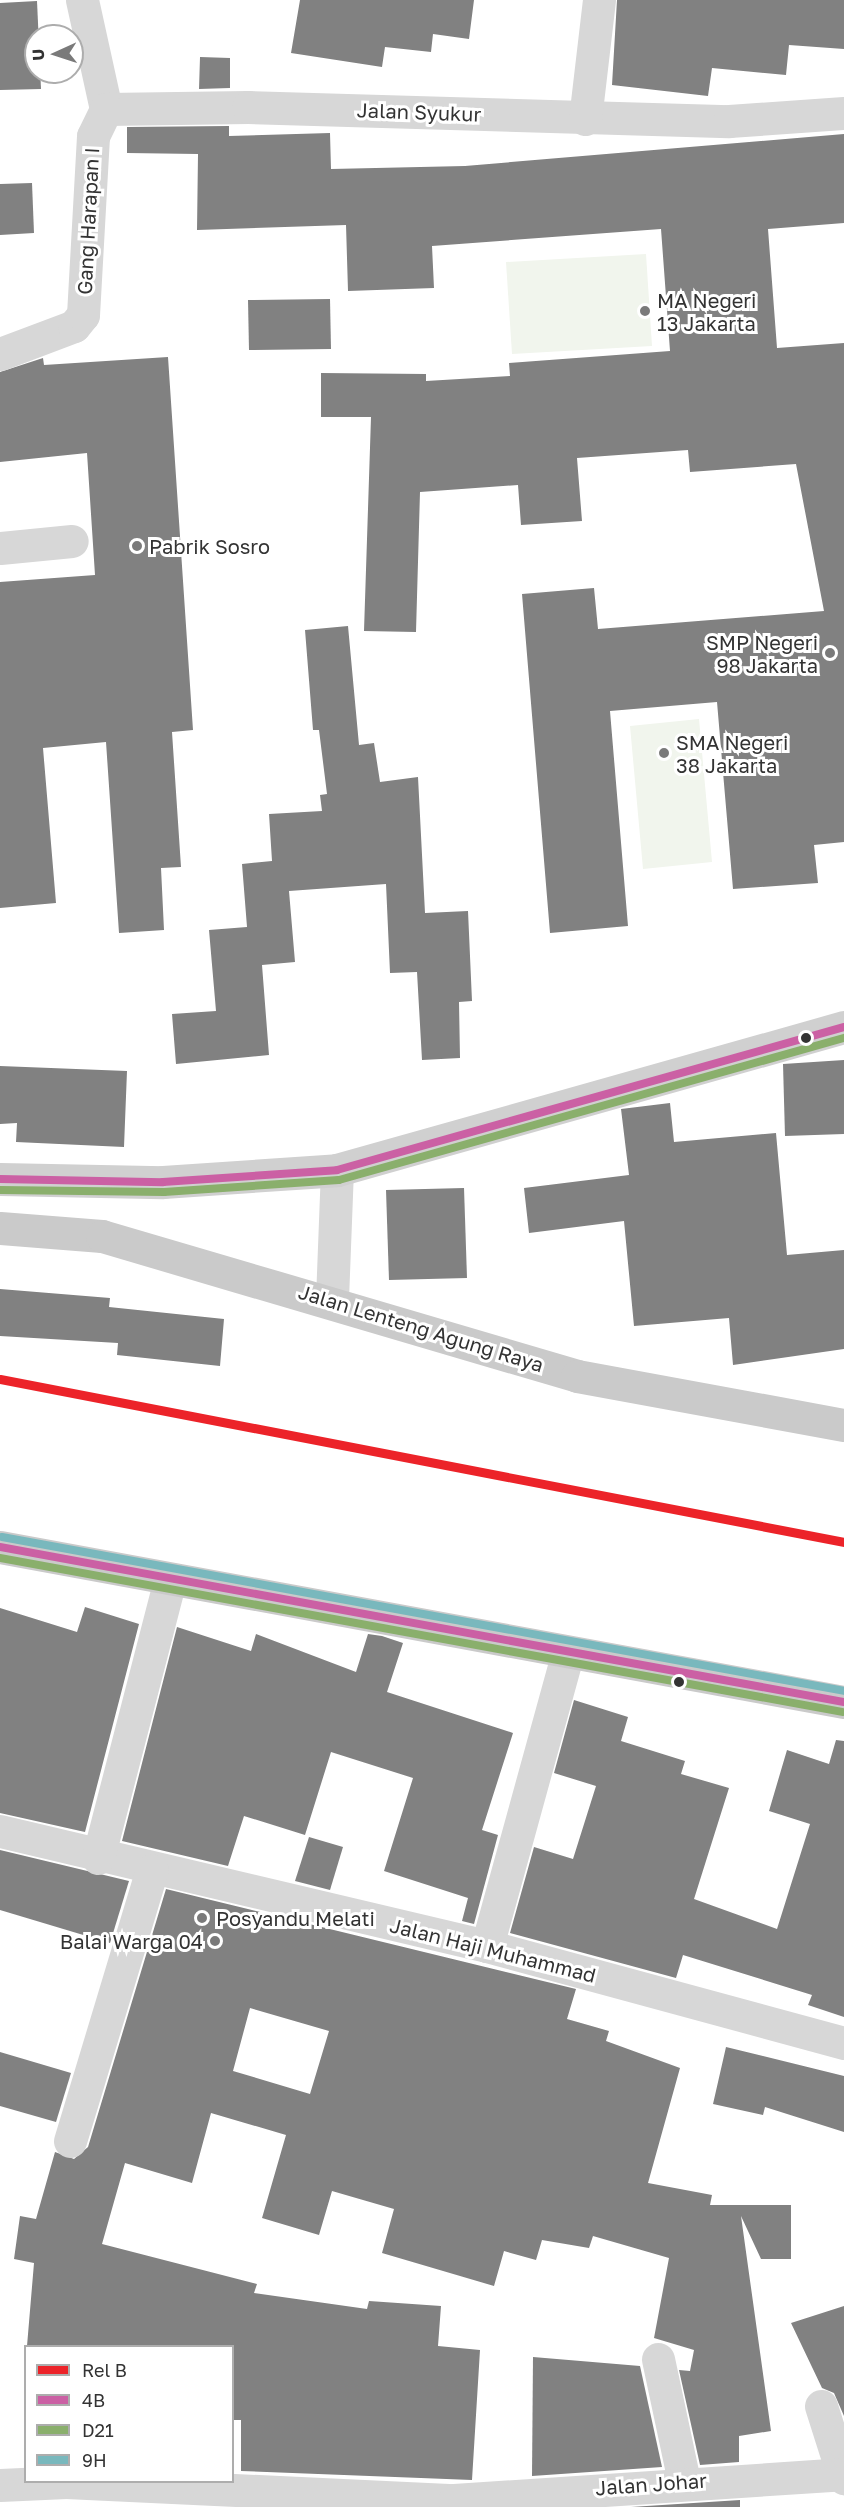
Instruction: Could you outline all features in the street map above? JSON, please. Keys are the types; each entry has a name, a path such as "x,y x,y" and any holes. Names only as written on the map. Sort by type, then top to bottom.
{"main road":[{"path":"0,1179 162,1182 337,1170 844,1027"},
{"name":"Jalan Lenteng Agung Raya","path":"0,1228 102,1236 332,1299 577,1376 844,1425"},
{"path":"0,1547 567,1655 844,1702"}],"street":[{"path":"82,0 106,109"},
{"path":"585,119 599,0"},
{"name":"Jalan Syukur","path":"106,109 248,107 585,119 729,121 844,113"},
{"name":"Gang Harapan I","path":"0,354 74,326 83,315 93,136 106,109"},
{"path":"0,548 72,541"},
{"path":"332,1299 337,1170"},
{"path":"98,1858 170,1580"},
{"path":"487,1946 567,1655"},
{"name":"Jalan Haji Muhammad","path":"0,1831 98,1858 487,1946 844,2043"},
{"path":"70,2141 152,1870"},
{"path":"658,2359 684,2481"},
{"path":"821,2406 844,2475"},
{"name":"Jalan Johar","path":"105,2483 455,2504 684,2481 844,2475"},
{"name":"Jalan Johar","path":"5,2477 24,2478"}],"shaded area":[{"path":"646,254 652,346 512,354 506,262"},
{"path":"699,719 712,862 643,869 630,726"}],"building":[{"path":"300,0 474,0 469,39 433,34 431,52 385,47 382,67 291,53"},
{"path":"617,0 844,0 844,49 789,45 786,75 712,68 708,96 612,85"},
{"path":"37,1 38,24 24,24 24,84 41,84 41,89 0,90 0,3"},
{"path":"200,57 230,58 230,88 199,89"},
{"path":"229,126 229,136 330,133 331,169 465,166 844,134 844,223 768,229 777,348 844,343 844,842 814,845 818,883 733,889 717,702 610,711 628,926 550,933 522,594 594,588 598,629 824,611 796,464 690,472 688,450 577,458 582,521 521,525 518,485 420,492 416,632 364,631 371,417 321,417 321,373 426,374 426,381 510,376 509,363 670,351 661,229 432,246 434,288 348,291 346,225 197,230 198,154 127,153 127,127"},
{"path":"32,183 34,233 0,235 0,184"},
{"path":"330,299 331,349 249,350 248,300"},
{"path":"168,357 193,730 172,732 181,867 161,868 164,930 119,933 106,742 43,748 56,903 0,908 0,582 95,575 87,453 0,462 0,372 43,358 44,365"},
{"path":"348,626 359,745 374,743 380,782 418,777 425,913 468,911 472,1001 459,1002 460,1058 422,1060 417,972 390,973 386,884 289,891 295,962 262,965 269,1055 176,1064 172,1014 216,1011 209,930 247,927 242,864 272,861 269,814 322,811 320,795 327,794 319,730 313,730 305,630"},
{"path":"844,1060 844,1134 785,1136 783,1064"},
{"path":"0,1066 127,1071 124,1147 16,1142 17,1123 0,1124"},
{"path":"670,1103 674,1142 776,1133 787,1255 844,1250 844,1349 733,1365 729,1318 634,1326 624,1221 529,1233 524,1188 629,1175 621,1109"},
{"path":"464,1188 467,1278 389,1280 386,1190"},
{"path":"0,1289 110,1298 109,1307 224,1319 220,1366 117,1355 118,1343 0,1336"},
{"path":"85,1607 139,1624 85,1832 0,1813 0,1608 77,1632"},
{"path":"177,1627 251,1651 256,1634 356,1672 368,1634 382,1636 403,1643 387,1692 513,1733 482,1830 498,1835 474,1924 462,1921 468,1898 384,1871 413,1778 331,1752 305,1835 244,1816 228,1866 122,1841"},
{"path":"574,1700 628,1717 621,1741 685,1761 681,1774 729,1788 694,1899 777,1929 810,1824 769,1811 787,1750 829,1764 836,1740 844,1741 844,2017 808,2005 812,1995 683,1955 676,1978 510,1933 534,1847 573,1859 596,1786 554,1773"},
{"path":"309,1837 343,1847 330,1890 295,1881"},
{"path":"0,1850 129,1881 110,1943 0,1910"},
{"path":"166,1889 576,1989 567,2019 609,2031 606,2041 680,2068 648,2183 712,2195 710,2205 791,2205 791,2259 761,2259 741,2216 771,2431 739,2436 739,2462 700,2465 679,2370 690,2371 694,2350 654,2338 669,2258 593,2236 589,2248 542,2240 536,2260 504,2251 494,2286 382,2253 394,2209 332,2191 319,2235 262,2218 286,2135 211,2113 192,2183 125,2163 102,2244 257,2284 254,2293 367,2309 369,2301 441,2306 438,2346 480,2350 472,2480 241,2471 241,2420 234,2420 234,2345 27,2345 34,2263 14,2259 20,2216 36,2219 55,2152 74,2159 88,2147","holes":["250,2008 329,2031 310,2094 233,2071"]},
{"path":"726,2047 844,2076 844,2132 765,2107 763,2115 713,2104"},
{"path":"0,2052 71,2073 56,2122 0,2106"},
{"path":"844,2306 844,2416 834,2393 822,2388 791,2323"},
{"path":"533,2357 640,2366 662,2467 532,2476"},
{"path":"740,2500 740,2507 631,2507"}],"rail line":[{"name":"B","path":"0,1379 844,1542"}],"transit line":[{"name":"4B","path":"0,1179 163,1182 337,1170 844,1027"},
{"name":"D21","path":"0,1190 164,1192 339,1180 844,1038"},
{"name":"9H","path":"2,1537 844,1691"},
{"name":"4B","path":"0,1547 844,1702"},
{"name":"D21","path":"0,1558 842,1712"}],"place":[{"name":"MA Negeri 13 Jakarta","path":"645,311"},
{"name":"Pabrik Sosro","path":"137,546"},
{"name":"SMP Negeri 98 Jakarta","path":"830,653"},
{"name":"SMA Negeri 38 Jakarta","path":"664,753"},
{"name":"Posyandu Melati","path":"202,1918"},
{"name":"Balai Warga 04","path":"215,1941"}]}
